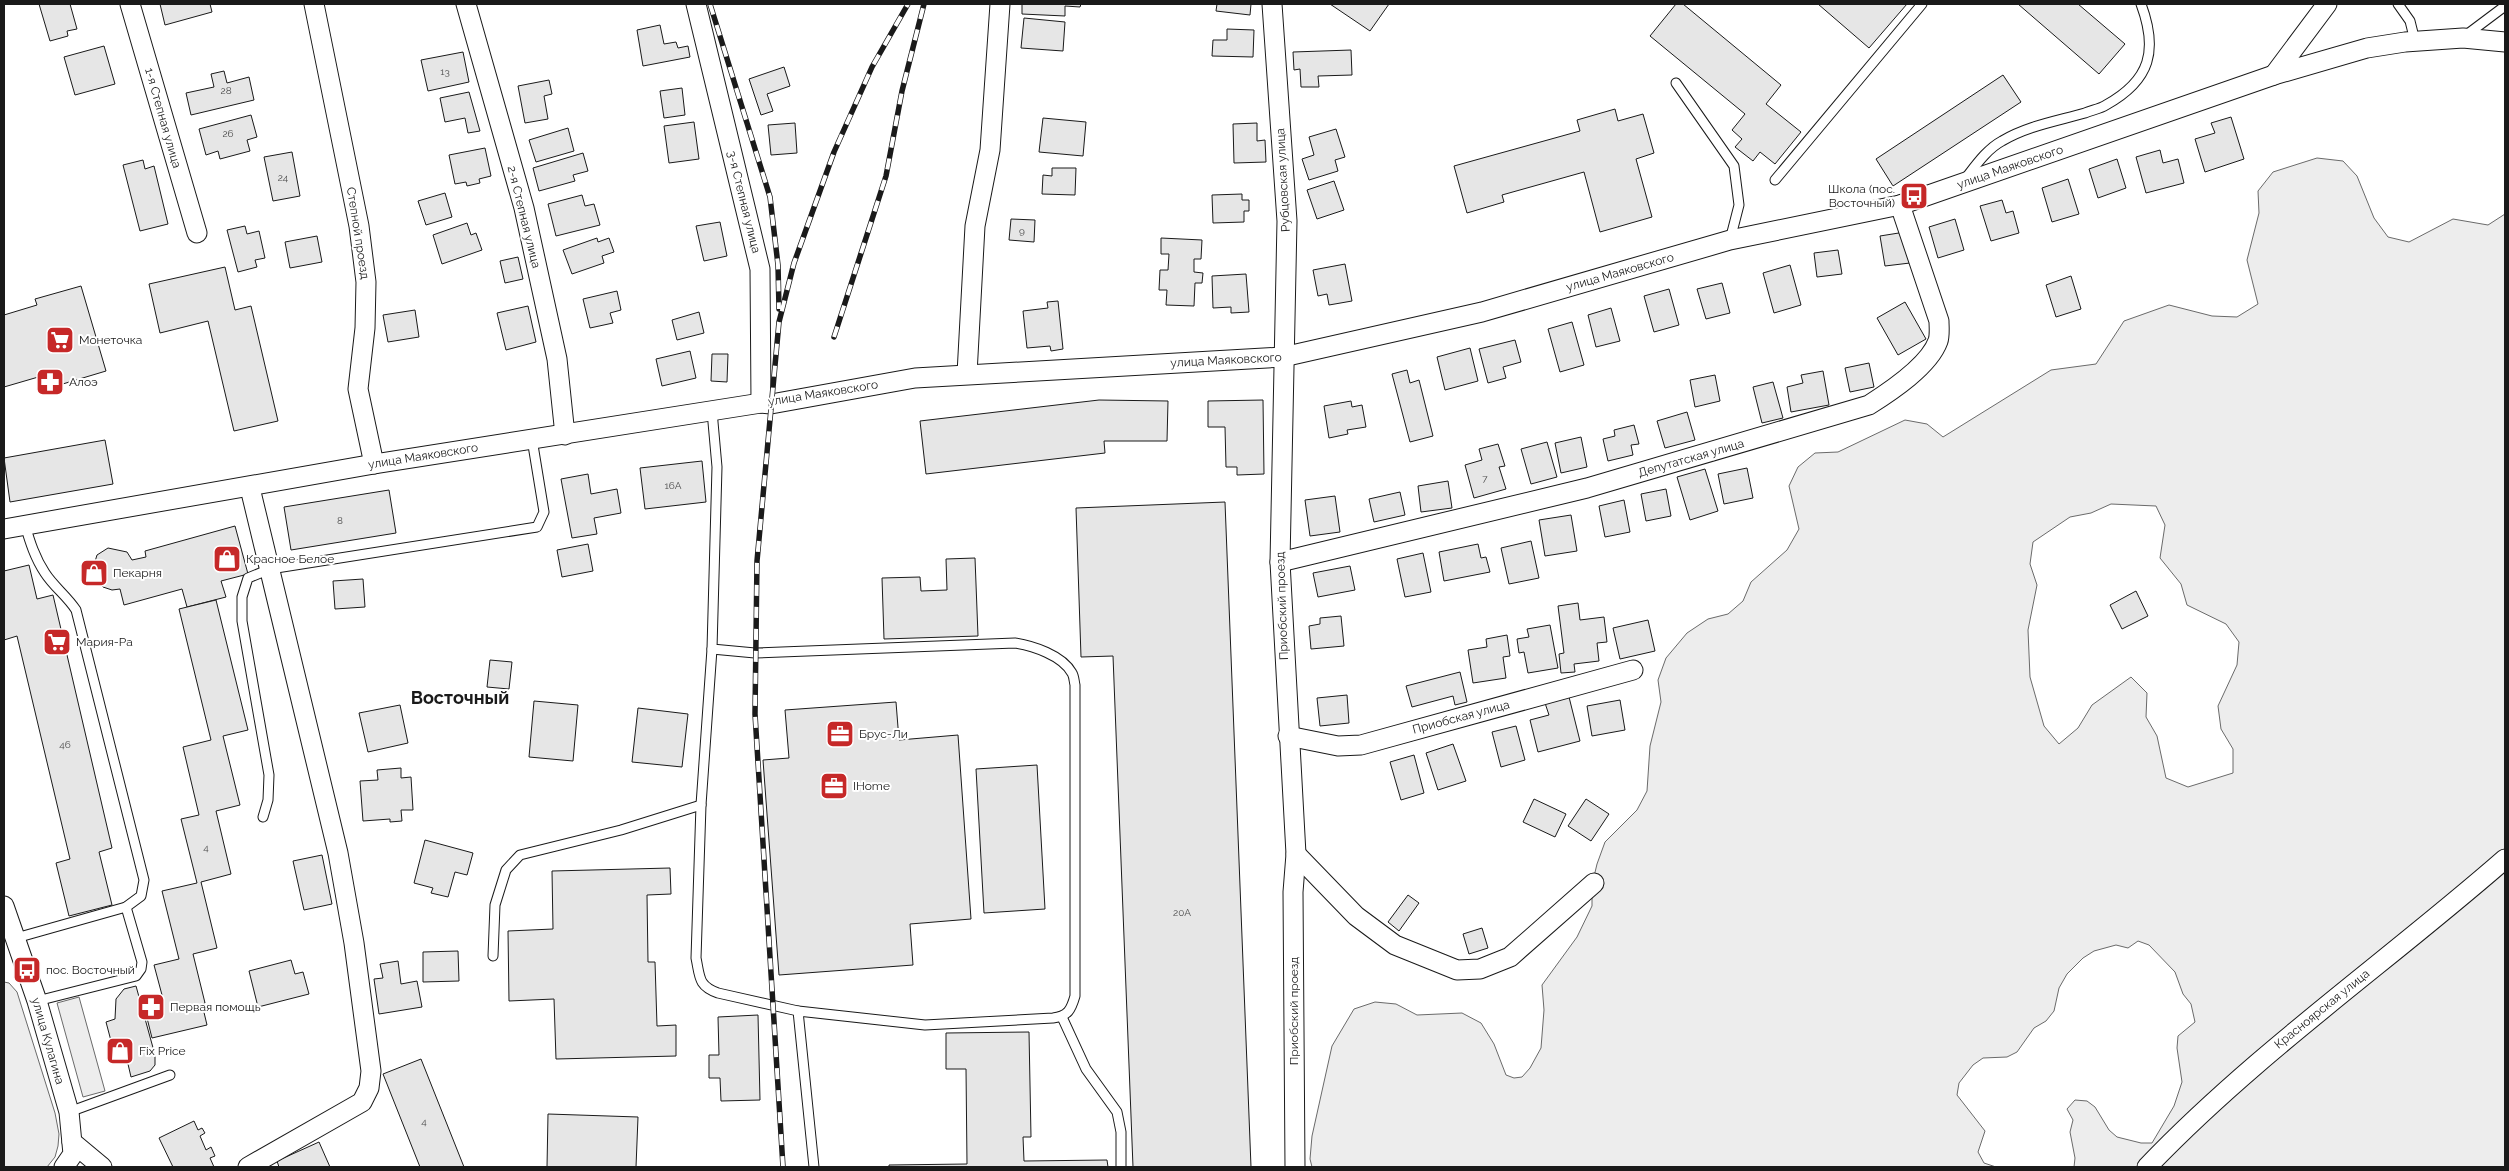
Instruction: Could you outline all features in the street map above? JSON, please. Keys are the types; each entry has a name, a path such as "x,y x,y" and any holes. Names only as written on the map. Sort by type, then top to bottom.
{"street":[{"name":"1-я Степная улица","path":"130,4 197,233"},
{"name":"Степной проезд","path":"314,4 359,226 366,282 365,328 358,389 374,464"},
{"name":"2-я Степная улица","path":"466,4 524,208 557,359 565,434"},
{"name":"3-я Степная улица","path":"696,4 760,269 761,403"},
{"path":"967,374 975,226 990,150 1000,4"},
{"name":"Рубцовская улица","path":"1272,4 1287,221 1283,357"},
{"path":"2274,75 2327,4"},
{"name":"улица Маяковского","path":"4,529 250,488 374,464 761,403 771,404 915,378 1283,357 1482,312 1730,240 1900,205 2274,75 2366,48 2415,41 2463,38 2505,42"},
{"name":"Депутатская улица","path":"1280,562 1587,488 1869,405 1898,386 1924,361 1938,340 1939,321 1900,205"},
{"name":"Приобский проезд","path":"1283,357 1280,562 1288,736 1296,854 1293,892 1295,1167"},
{"path":"248,1167 362,1102 369,1088 371,1071 354,943 338,853 250,488"},
{"name":"Приобская улица","path":"1288,736 1338,746 1361,744 1633,670"},
{"path":"1296,854 1356,916 1395,945 1457,970 1480,969 1510,958 1594,883"},
{"name":"Красноярская улица","path":"2147,1167 2183,1129 2256,1062 2505,859"},
{"name":"улица Кулагина","path":"5,914 16,938 37,1001 69,1112 72,1154 64,1167"},
{"path":"72,1142 102,1167"}],"lane":[{"path":"1775,180 1922,4"},
{"path":"1962,183 1982,158 2001,141 2030,129 2106,106 2134,84 2149,61 2151,35 2141,4"},
{"path":"2398,4 2410,21 2415,41"},
{"path":"2463,38 2505,6"},
{"path":"1676,83 1734,166 1739,205 1730,240"},
{"path":"712,411 717,467 712,648 701,804 696,958 701,983 708,990 718,993 798,1011 925,1025 1062,1017 1070,1012 1075,996 1075,694 1072,673 1059,661 1042,650 1015,643 780,653 756,653 712,648"},
{"path":"263,817 268,800 269,775 242,622 242,597 248,578 270,568 537,527 544,512 532,439"},
{"path":"16,938 126,907 141,896 144,880 76,610 39,562 25,525"},
{"path":"493,956 495,905 506,870 520,854 621,830 701,804"},
{"path":"37,1001 136,976 142,969 142,962 126,907"},
{"path":"798,1011 814,1167"},
{"path":"1062,1017 1086,1069 1117,1112 1121,1132 1121,1167"},
{"path":"69,1112 170,1075"}],"shaded area":[{"path":"2317,158 2343,161 2357,176 2374,218 2388,237 2409,242 2453,219 2488,225 2505,214 2505,1167 2074,1167 2075,1158 2070,1132 2073,1120 2067,1109 2075,1100 2087,1101 2095,1107 2109,1130 2117,1137 2141,1143 2152,1143 2174,1106 2182,1082 2177,1048 2178,1036 2195,1022 2191,1004 2183,994 2175,972 2149,945 2138,941 2128,948 2116,945 2094,951 2083,958 2067,974 2059,988 2054,1011 2046,1021 2034,1028 2017,1052 2007,1057 1983,1058 1973,1065 1959,1083 1957,1095 1985,1131 1978,1152 1984,1163 1996,1167 1312,1167 1310,1159 1312,1136 1332,1046 1354,1009 1375,1002 1396,1004 1417,1015 1462,1013 1481,1023 1494,1044 1506,1075 1514,1078 1522,1077 1530,1068 1541,1048 1544,1010 1542,985 1577,937 1592,906 1592,885 1605,842 1637,810 1647,791 1650,746 1661,702 1658,680 1666,658 1687,633 1708,619 1728,614 1743,601 1751,582 1787,550 1799,529 1789,486 1798,467 1815,453 1838,452 1905,420 1927,424 1943,437 2051,370 2096,364 2124,321 2169,305 2212,316 2237,317 2258,304 2247,260 2259,213 2258,191 2273,172","holes":["2111,504 2156,506 2165,525 2160,558 2181,584 2187,605 2226,624 2239,642 2237,665 2218,706 2221,729 2233,749 2233,773 2188,787 2166,778 2157,736 2146,717 2147,693 2131,677 2092,705 2078,728 2059,744 2044,726 2030,677 2028,630 2037,585 2030,564 2033,542 2070,517 2091,513"]},
{"path":"4,982 9,983 17,992 55,1113 59,1134 58,1146 55,1157 47,1167 4,1167"},
{"path":"79,997 105,1091 83,1097 57,1003"}],"building":[{"path":"39,4 70,4 77,29 67,31 68,36 50,41"},
{"path":"160,4 210,4 212,12 165,25"},
{"path":"1022,4 1081,4 1080,7 1065,6 1065,16 1022,14"},
{"path":"1217,4 1251,4 1250,15 1216,11"},
{"path":"1330,4 1389,4 1370,31"},
{"path":"1676,4 1683,4 1781,85 1766,104 1801,132 1775,164 1760,152 1753,161 1735,147 1742,139 1732,130 1745,114 1650,36"},
{"path":"1818,4 1907,4 1869,48"},
{"path":"2018,4 2078,4 2125,44 2099,74"},
{"path":"1024,18 1065,22 1063,51 1021,48"},
{"path":"660,25 664,44 676,42 678,48 688,46 690,57 643,66 637,30"},
{"path":"1227,29 1254,30 1253,57 1212,56 1213,40 1227,40"},
{"path":"104,46 115,84 75,95 64,57"},
{"path":"1351,50 1352,75 1318,76 1319,87 1301,87 1300,69 1294,70 1293,52"},
{"path":"463,52 469,82 428,91 421,60"},
{"path":"784,67 790,86 767,94 773,111 761,115 749,79"},
{"path":"224,71 227,83 249,77 254,100 191,115 186,93 214,87 211,74"},
{"path":"2003,75 2021,102 1893,186 1876,159"},
{"path":"549,80 552,94 544,96 548,119 525,123 518,86"},
{"path":"682,88 685,115 664,118 660,91"},
{"path":"469,92 480,131 468,133 465,118 445,122 440,98"},
{"path":"1615,109 1618,121 1643,114 1654,153 1636,159 1652,217 1600,232 1584,172 1502,195 1504,202 1467,213 1454,166 1580,131 1577,120"},
{"path":"251,115 257,137 247,140 250,151 220,159 218,151 206,155 199,129"},
{"path":"2231,117 2244,159 2205,172 2195,139 2215,133 2211,123"},
{"path":"1043,118 1086,122 1083,156 1039,152"},
{"path":"694,122 699,159 669,163 664,126"},
{"path":"795,123 797,153 771,155 768,125"},
{"path":"1257,123 1257,141 1265,140 1266,162 1234,163 1233,124"},
{"path":"568,128 574,151 536,162 529,140"},
{"path":"1336,129 1345,157 1335,160 1338,171 1309,180 1302,159 1314,155 1309,137"},
{"path":"485,148 491,176 479,179 480,183 467,186 466,182 455,184 449,155"},
{"path":"2160,150 2163,163 2178,159 2184,183 2146,193 2136,157"},
{"path":"292,152 300,196 273,201 264,157"},
{"path":"583,153 588,171 573,175 575,181 539,191 533,168"},
{"path":"2117,159 2126,188 2098,198 2089,169"},
{"path":"143,160 145,169 154,166 168,224 140,231 123,165"},
{"path":"1052,168 1076,168 1075,195 1042,194 1043,175 1052,176"},
{"path":"2068,179 2079,214 2052,222 2042,188"},
{"path":"1334,181 1344,210 1317,219 1307,190"},
{"path":"445,193 452,217 426,225 418,201"},
{"path":"1242,194 1242,200 1249,200 1249,211 1244,211 1244,222 1213,223 1212,195"},
{"path":"582,195 585,206 594,204 600,225 556,236 548,204"},
{"path":"2002,200 2006,213 2013,211 2019,233 1991,241 1980,206"},
{"path":"1011,219 1035,220 1034,242 1009,240"},
{"path":"1955,219 1964,250 1938,258 1929,227"},
{"path":"720,222 727,256 704,261 696,226"},
{"path":"467,223 471,235 476,233 482,250 442,264 433,235"},
{"path":"245,226 247,234 259,231 265,258 255,260 257,267 238,272 227,230"},
{"path":"1905,232 1910,263 1885,266 1880,236"},
{"path":"317,236 322,262 290,268 285,242"},
{"path":"597,238 598,242 609,238 614,252 602,256 604,263 572,274 563,250"},
{"path":"1161,238 1202,240 1201,259 1194,259 1194,272 1203,273 1202,283 1195,283 1194,306 1166,305 1167,290 1159,290 1160,270 1168,270 1169,254 1161,254"},
{"path":"1838,250 1842,274 1817,277 1814,253"},
{"path":"518,257 523,279 505,283 500,261"},
{"path":"1345,264 1352,301 1329,305 1327,294 1318,296 1313,270"},
{"path":"1790,265 1801,305 1774,313 1763,273"},
{"path":"225,267 235,310 251,306 278,421 234,431 208,321 160,333 149,284"},
{"path":"1246,274 1249,312 1231,313 1231,307 1213,308 1212,276"},
{"path":"2071,276 2081,309 2056,317 2046,285"},
{"path":"1722,283 1730,313 1706,319 1697,289"},
{"path":"81,286 106,371 56,386 52,373 4,387 4,315 37,305 35,299"},
{"path":"1669,289 1679,325 1654,332 1644,296"},
{"path":"617,291 621,310 610,313 613,323 590,328 583,299"},
{"path":"1058,301 1063,349 1051,351 1050,346 1027,348 1023,311 1048,308 1047,302"},
{"path":"1905,302 1926,339 1898,355 1877,318"},
{"path":"528,306 536,342 506,350 497,313"},
{"path":"1611,308 1620,341 1596,347 1588,315"},
{"path":"415,310 419,337 388,342 383,315"},
{"path":"699,312 704,333 677,340 672,320"},
{"path":"1572,322 1584,365 1560,372 1548,329"},
{"path":"1515,340 1521,362 1503,367 1506,378 1488,383 1479,349"},
{"path":"1470,348 1478,381 1445,390 1437,357"},
{"path":"690,351 696,378 662,386 656,359"},
{"path":"712,354 728,354 727,382 711,381"},
{"path":"1869,363 1874,387 1850,392 1845,368"},
{"path":"1407,370 1410,383 1419,380 1433,436 1410,442 1392,374"},
{"path":"1823,371 1829,405 1791,412 1787,387 1803,383 1801,375"},
{"path":"1715,375 1720,401 1695,407 1690,380"},
{"path":"1773,382 1783,418 1762,423 1753,387"},
{"path":"1099,400 1168,401 1167,441 1104,441 1105,453 926,474 920,421"},
{"path":"1263,400 1264,474 1237,475 1237,467 1226,467 1225,427 1208,427 1208,401"},
{"path":"1351,401 1352,407 1362,405 1366,427 1347,430 1348,434 1329,438 1324,406"},
{"path":"1687,412 1695,440 1665,448 1657,421"},
{"path":"1634,425 1639,444 1631,445 1633,455 1608,461 1603,439 1615,436 1614,430"},
{"path":"1581,437 1587,467 1561,473 1555,443"},
{"path":"105,440 113,484 10,502 4,458"},
{"path":"1547,442 1557,477 1531,484 1521,449"},
{"path":"1498,444 1505,466 1499,467 1506,489 1474,498 1465,465 1482,460 1479,449"},
{"path":"702,461 706,502 645,509 640,468"},
{"path":"1747,468 1753,498 1724,504 1718,474"},
{"path":"1705,469 1718,511 1690,520 1677,477"},
{"path":"588,474 591,494 617,489 621,513 594,518 597,534 572,538 561,479"},
{"path":"1448,481 1452,508 1421,512 1418,486"},
{"path":"1666,489 1671,516 1646,521 1641,494"},
{"path":"389,490 396,533 291,550 284,507"},
{"path":"1400,492 1405,515 1374,522 1369,499"},
{"path":"1335,496 1340,532 1310,536 1305,500"},
{"path":"1624,500 1630,532 1605,537 1599,506"},
{"path":"1225,502 1251,1167 1133,1167 1113,656 1081,657 1076,508"},
{"path":"1571,515 1577,551 1545,556 1539,520"},
{"path":"235,526 248,574 221,581 226,597 187,607 182,589 124,605 120,589 112,590 103,587 94,575 93,568 97,555 108,548 127,552 132,560 146,557 145,551"},
{"path":"1531,541 1539,578 1509,584 1501,548"},
{"path":"588,544 593,571 562,577 557,550"},
{"path":"1478,544 1481,558 1486,557 1490,572 1444,581 1439,552"},
{"path":"1423,553 1431,592 1405,597 1397,559"},
{"path":"975,558 978,636 884,639 882,578 920,577 921,591 947,590 946,559"},
{"path":"29,565 37,599 53,595 112,848 99,852 112,905 69,916 56,863 70,859 17,636 4,640 4,571"},
{"path":"1350,566 1355,590 1318,597 1313,573"},
{"path":"363,579 365,607 335,609 333,581"},
{"path":"2136,591 2148,616 2122,629 2110,605"},
{"path":"216,600 248,730 223,736 240,805 216,811 231,874 201,882 217,948 193,954 205,1003 202,1004 207,1025 152,1038 143,1002 162,995 154,965 179,959 162,891 197,883 181,819 199,815 183,747 211,740 179,609"},
{"path":"1578,603 1580,620 1604,617 1607,642 1597,643 1599,661 1574,664 1575,672 1561,673 1559,654 1564,653 1558,606"},
{"path":"1341,616 1344,646 1311,649 1309,626 1320,624 1320,618"},
{"path":"1648,620 1655,651 1620,659 1613,628"},
{"path":"1550,625 1558,668 1528,673 1524,652 1519,653 1517,639 1529,637 1527,629"},
{"path":"1507,635 1510,656 1503,657 1506,678 1473,683 1468,650 1487,647 1486,639"},
{"path":"490,660 512,662 509,689 487,687"},
{"path":"1460,672 1467,702 1455,705 1453,696 1412,707 1406,686"},
{"path":"1347,695 1349,723 1320,726 1317,698"},
{"path":"1569,697 1580,741 1538,752 1530,720 1549,715 1545,703"},
{"path":"1620,700 1625,730 1592,736 1587,706"},
{"path":"534,701 578,705 573,761 529,757"},
{"path":"896,702 899,740 958,735 971,919 910,924 913,965 779,975 763,760 789,758 785,710"},
{"path":"400,705 408,743 368,752 359,713"},
{"path":"638,708 688,714 682,767 632,762"},
{"path":"1516,726 1525,760 1501,767 1492,732"},
{"path":"1453,744 1466,781 1438,790 1426,753"},
{"path":"1414,755 1424,793 1401,800 1390,762"},
{"path":"1037,765 1045,909 984,913 976,769"},
{"path":"401,768 401,778 411,777 413,810 401,810 402,821 390,822 390,819 363,821 360,781 378,780 377,770"},
{"path":"1534,799 1566,814 1555,837 1523,822"},
{"path":"1586,799 1609,814 1591,841 1568,826"},
{"path":"425,840 473,853 467,875 455,872 448,897 431,893 433,888 414,883"},
{"path":"322,855 332,904 304,910 293,861"},
{"path":"670,868 671,894 647,895 648,962 655,962 657,1026 676,1025 676,1056 556,1059 554,999 509,1001 508,931 553,929 552,871"},
{"path":"1408,895 1419,903 1399,931 1388,922"},
{"path":"1482,928 1488,948 1469,954 1463,934"},
{"path":"458,951 459,981 423,982 423,952"},
{"path":"291,960 295,974 303,972 309,994 258,1007 249,971"},
{"path":"398,961 401,984 417,981 422,1007 379,1014 374,979 383,978 380,964"},
{"path":"136,986 155,1055 155,1065 150,1071 131,1077 128,1064 117,1059 115,1056 106,1022 115,1019 116,999 124,989"},
{"path":"758,1015 760,1100 721,1101 720,1078 709,1078 709,1055 719,1055 718,1017"},
{"path":"1029,1032 1031,1137 1023,1137 1024,1161 1107,1160 1108,1167 889,1167 889,1165 967,1164 966,1069 946,1069 946,1033"},
{"path":"421,1059 464,1167 420,1167 383,1074"},
{"path":"548,1114 638,1117 636,1167 547,1167"},
{"path":"194,1121 198,1130 202,1128 205,1133 200,1136 206,1150 211,1147 215,1156 210,1158 214,1167 173,1167 159,1138"},
{"path":"319,1142 330,1167 279,1167 277,1161"}],"railway":[{"path":"710,4 770,197 778,265 779,309"},
{"path":"783,1167 755,714 757,561 779,322 794,263 834,152 872,67 908,4"},
{"path":"834,337 886,176 902,91 924,4"}],"place":[{"name":"Школа (пос. Восточный)","path":"1914,196"},
{"name":"Монеточка","path":"60,340"},
{"name":"Алоэ","path":"50,382"},
{"name":"Красное Белое","path":"227,559"},
{"name":"Пекарня","path":"94,573"},
{"name":"Мария-Ра","path":"57,642"},
{"name":"Брус-Ли","path":"840,734"},
{"name":"IHome","path":"834,786"},
{"name":"пос. Восточный","path":"27,970"},
{"name":"Первая помощь","path":"151,1007"},
{"name":"Fix Price","path":"120,1051"}],"district":[{"name":"Восточный","path":"460,698"}]}
